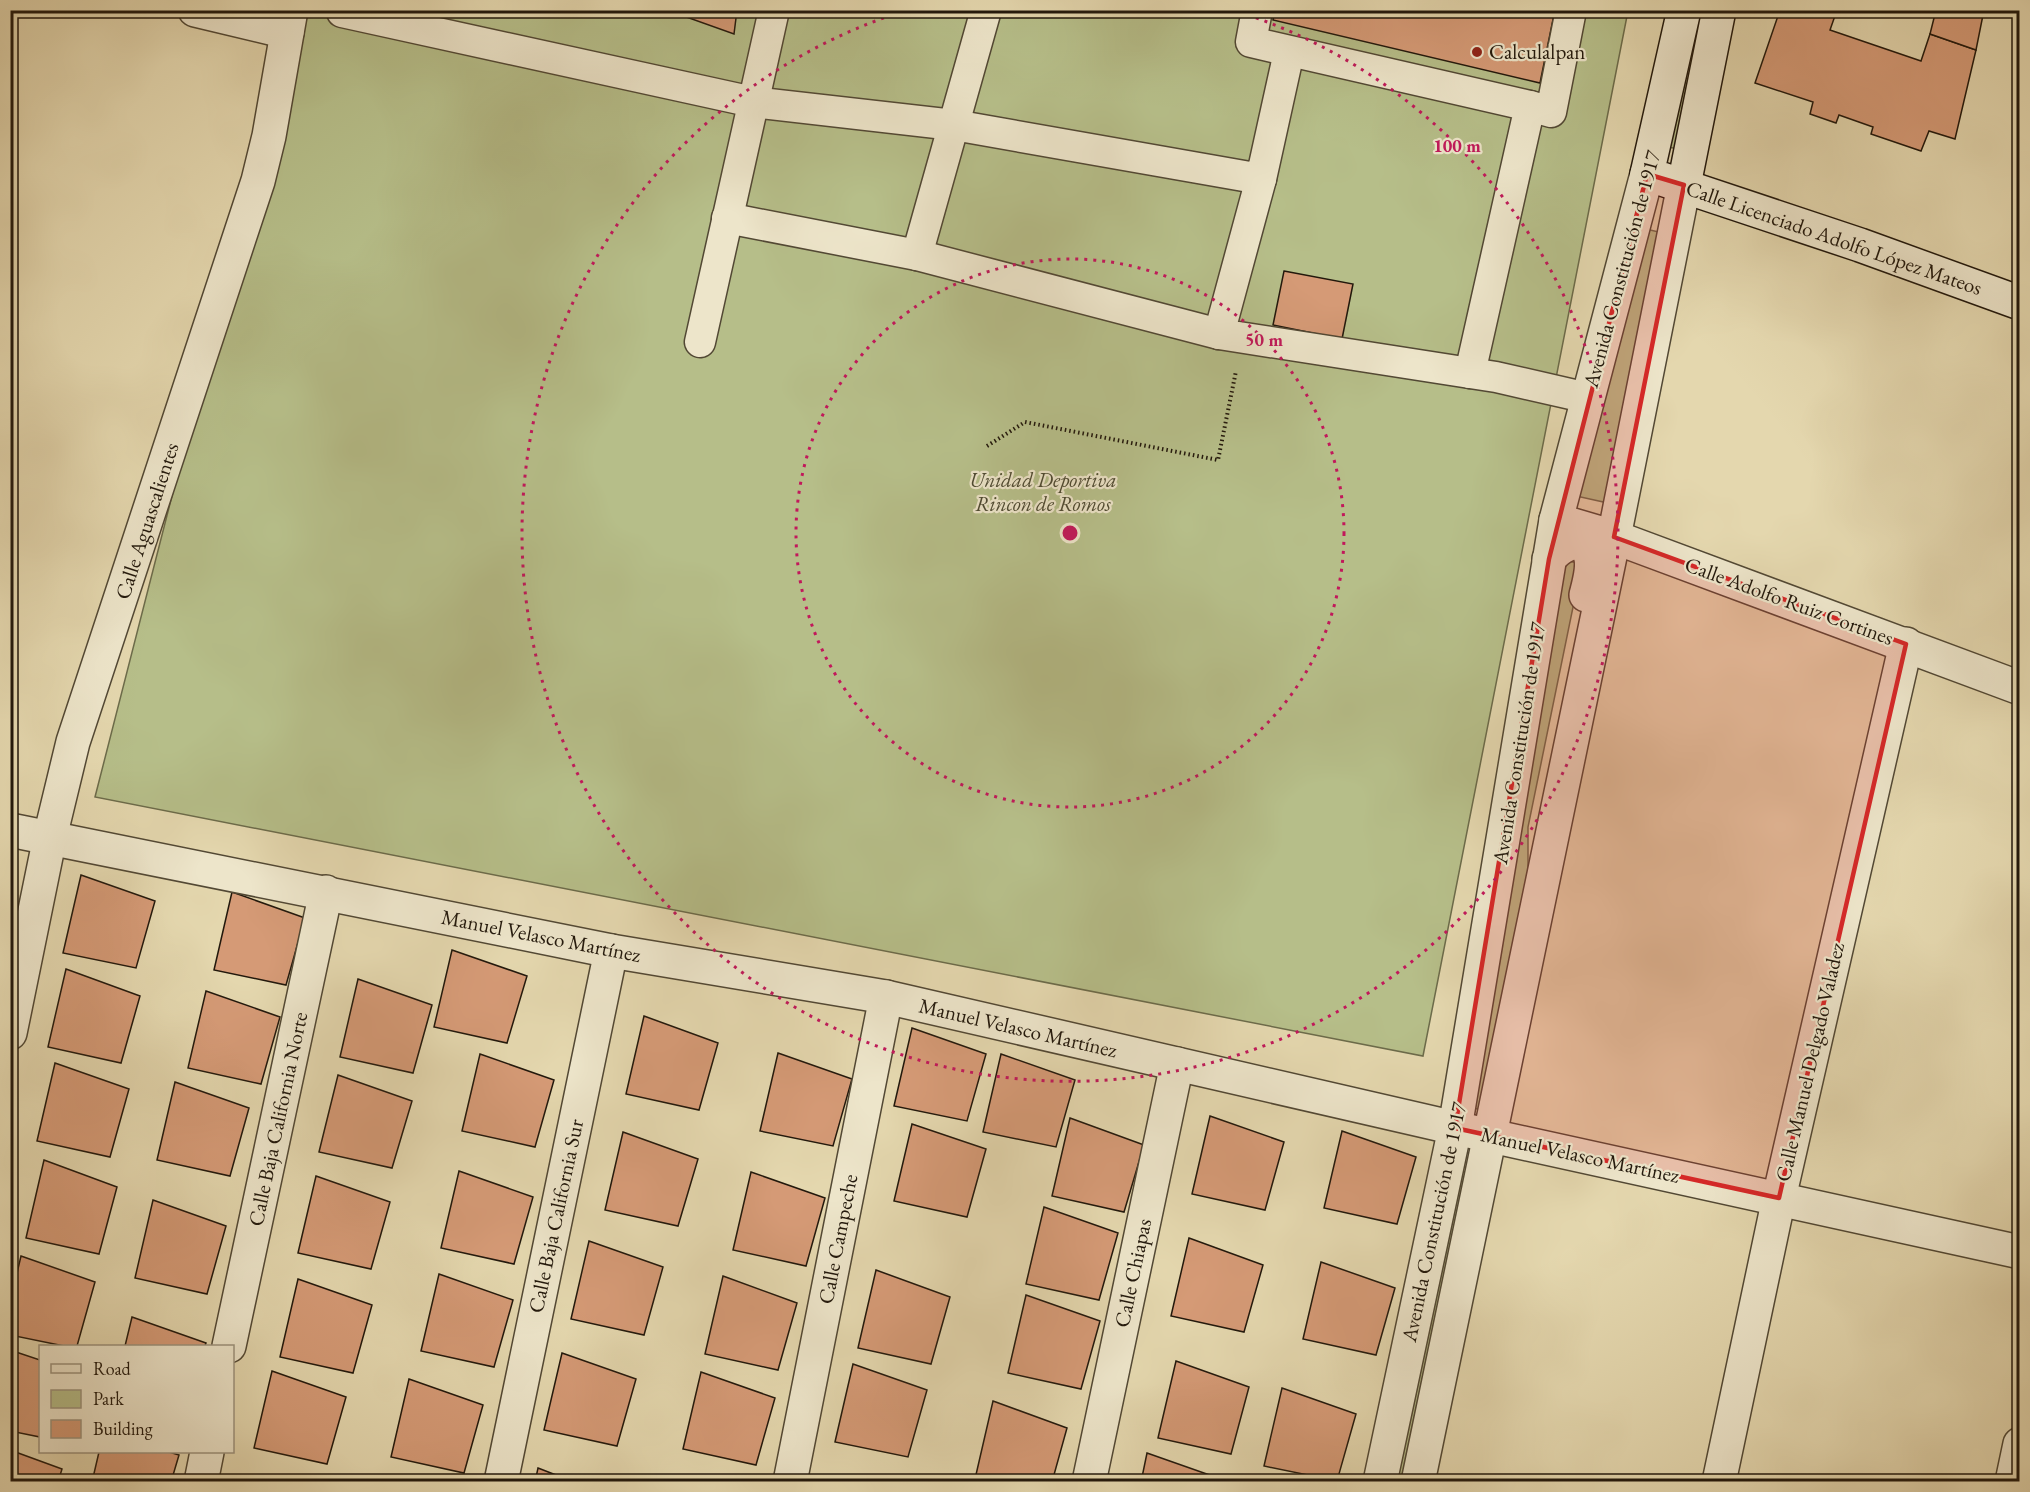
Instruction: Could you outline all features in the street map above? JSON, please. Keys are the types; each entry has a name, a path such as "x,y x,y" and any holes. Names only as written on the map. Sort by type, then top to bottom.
{"street":[{"path":"195,10 289,21"},
{"path":"700,342 774,10"},
{"path":"917,255 986,10"},
{"path":"1257,10 1251,42 1551,112 1571,10"},
{"name":"Avenida Constitución de 1917","path":"1380,1482 1455,1128 1556,520 1647,174 1684,10"},
{"name":"Avenida Constitución de 1917","path":"1418,1482 1614,537 1719,10"},
{"path":"342,12 753,102 954,125 1261,179"},
{"name":"Calle Aguascalientes","path":"10,1033 50,837 73,742 258,181 269,136 289,21"},
{"path":"1231,336 1261,179 1289,52"},
{"path":"1470,373 1530,106"},
{"name":"Calle Licenciado Adolfo López Mateos","path":"1647,174 2019,303"},
{"path":"727,218 917,255 1231,336 1496,377 1588,398"},
{"name":"Calle Adolfo Ruiz Cortines","path":"1556,520 1614,537 2019,688"},
{"path":"1544,877 1540,822 1591,572 1589,553 1584,547 1574,543 1557,549 1549,559"},
{"name":"Calle Manuel Delgado Valadez","path":"1719,1482 1779,1198 1906,644"},
{"name":"Manuel Velasco Martínez","path":"10,830 611,951 886,998 1455,1128 2019,1252"},
{"name":"Calle Baja California Norte","path":"229,1345 326,892"},
{"name":"Calle Baja California Sur","path":"501,1482 611,951"},
{"name":"Calle Campeche","path":"789,1482 886,998"},
{"name":"Calle Chiapas","path":"1089,1482 1177,1064"},
{"path":"2012,1482 2019,1444"},
{"path":"201,1482 207,1453"}],"path":[{"path":"987,447 1025,422 1218,460 1231,336"}],"highlighted area":[{"path":"1647,174 1684,185 1614,537 1906,644 1779,1198 1455,1128 1549,559"}],"green space":[{"name":"Unidad Deportiva Rincon de Romos","path":"296,11 1628,11 1423,1056 95,797"},
{"path":"1696,11 1707,11 1678,149 1668,147"},
{"path":"1646,229 1663,233 1608,503 1576,496"},
{"path":"1568,561 1578,563 1580,573 1528,827 1528,884 1482,1110 1469,1107 1562,569"},
{"path":"1458,1171 1472,1173 1408,1481 1394,1482"}],"building":[{"path":"675,10 737,10 734,34 675,13"},
{"name":"Calculalpan","path":"1275,10 1555,10 1540,83 1273,20"},
{"path":"1780,10 1837,10 1830,30 1921,61 1930,34 1976,50 1955,139 1929,131 1921,151 1871,134 1873,127 1839,115 1836,123 1810,114 1813,102 1755,83"},
{"path":"1936,10 1984,10 1976,50 1930,34"},
{"path":"1284,271 1353,284 1342,339 1273,325"},
{"path":"81,875 155,901 136,968 63,953"},
{"path":"232,892 305,918 286,985 214,970"},
{"path":"452,950 527,976 507,1043 434,1027"},
{"path":"66,969 140,996 121,1063 48,1047"},
{"path":"358,979 432,1005 413,1073 340,1057"},
{"path":"206,991 280,1017 261,1084 188,1068"},
{"path":"644,1016 718,1043 699,1110 626,1094"},
{"path":"912,1028 986,1054 967,1121 894,1106"},
{"path":"778,1053 852,1079 833,1146 760,1131"},
{"path":"480,1054 554,1080 535,1147 462,1131"},
{"path":"1001,1054 1075,1080 1056,1147 983,1132"},
{"path":"55,1063 129,1089 110,1157 37,1141"},
{"path":"338,1075 412,1101 392,1168 319,1152"},
{"path":"175,1082 249,1108 230,1176 157,1160"},
{"path":"1210,1116 1284,1142 1265,1210 1192,1194"},
{"path":"1070,1118 1144,1145 1124,1212 1052,1196"},
{"path":"912,1124 986,1149 967,1217 894,1201"},
{"path":"1342,1131 1416,1157 1397,1224 1324,1208"},
{"path":"623,1132 698,1159 678,1226 605,1210"},
{"path":"44,1160 117,1187 99,1254 26,1238"},
{"path":"459,1171 533,1197 514,1264 441,1248"},
{"path":"751,1172 825,1198 806,1266 733,1250"},
{"path":"316,1176 390,1202 371,1269 298,1253"},
{"path":"153,1200 226,1226 207,1294 135,1278"},
{"path":"1044,1207 1118,1233 1099,1300 1026,1284"},
{"path":"1189,1238 1263,1265 1244,1332 1171,1316"},
{"path":"589,1241 663,1267 644,1335 571,1319"},
{"path":"21,1256 95,1282 77,1345 59,1345 10,1335 10,1303"},
{"path":"1321,1262 1395,1288 1376,1355 1303,1339"},
{"path":"876,1270 950,1297 931,1364 858,1348"},
{"path":"439,1274 513,1300 494,1367 421,1351"},
{"path":"723,1276 797,1303 778,1370 705,1354"},
{"path":"298,1279 372,1305 353,1373 280,1357"},
{"path":"1026,1295 1100,1321 1081,1389 1008,1373"},
{"path":"132,1317 206,1343 205,1345 125,1345"},
{"path":"10,1350 39,1360 39,1437 10,1431"},
{"path":"562,1353 636,1379 617,1446 544,1430"},
{"path":"1176,1361 1249,1387 1231,1454 1158,1438"},
{"path":"853,1364 927,1390 908,1457 835,1442"},
{"path":"272,1371 346,1397 327,1464 254,1448"},
{"path":"701,1372 775,1398 756,1465 683,1449"},
{"path":"409,1379 483,1405 464,1473 391,1457"},
{"path":"1282,1388 1356,1414 1337,1481 1264,1466"},
{"path":"993,1401 1067,1428 1052,1482 987,1482 975,1479"},
{"path":"10,1450 62,1469 58,1482 10,1482"},
{"path":"99,1453 172,1453 179,1455 171,1482 92,1482"},
{"path":"1147,1453 1221,1479 1220,1482 1141,1482"},
{"path":"538,1468 574,1482 535,1482"}],"place":[{"name":"Calculalpan","path":"1477,52"}]}
